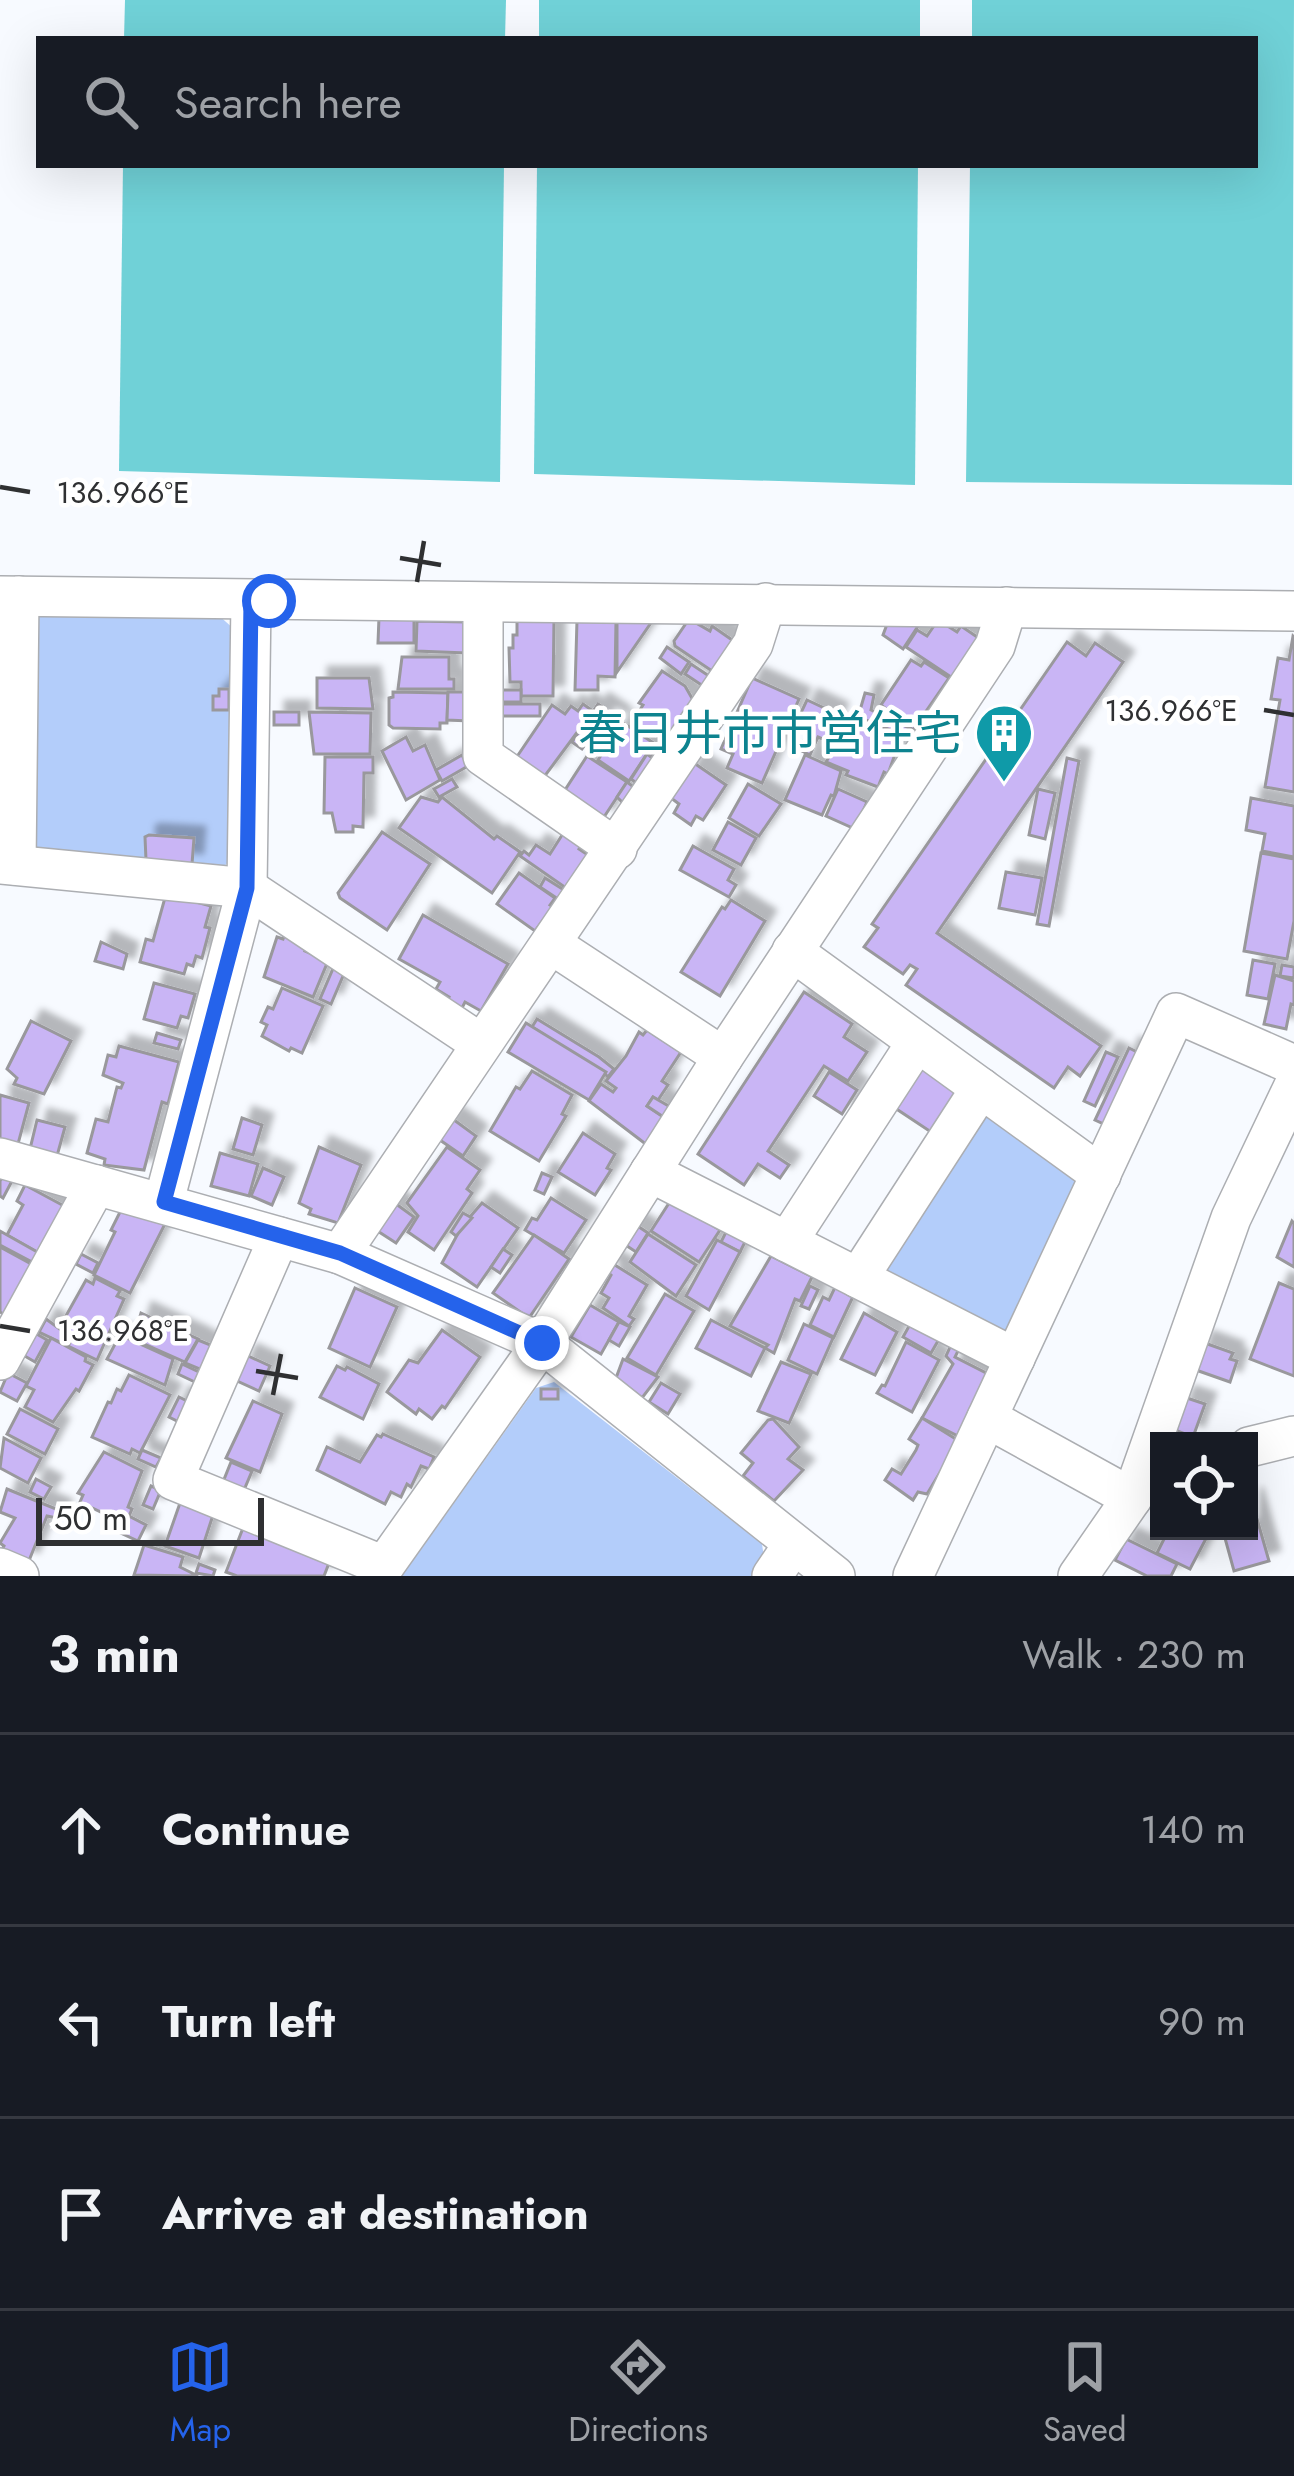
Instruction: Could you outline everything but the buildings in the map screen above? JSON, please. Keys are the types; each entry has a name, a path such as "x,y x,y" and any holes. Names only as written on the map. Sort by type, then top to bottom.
{"street":[{"path":"480,1043 247,888 8,864 10,596 1294,610"},
{"path":"164,1202 247,888 251,601"},
{"path":"483,603 483,756 617,849"},
{"path":"340,1253 753,644 766,603"},
{"path":"279,1237 173,1480 381,1571 542,1343 723,1057 995,646 1006,607"},
{"path":"551,944 723,1057"},
{"path":"792,951 1100,1175"},
{"path":"913,1576 1176,1013 1294,1065"},
{"path":"787,1242 917,1042"},
{"path":"1160,1432 1232,1218 1294,1086"},
{"path":"858,1278 980,1088"},
{"path":"0,1158 340,1253 542,1343 782,1561 835,1576"},
{"path":"650,1172 1015,1358"},
{"path":"2,1352 96,1185"},
{"path":"987,1418 1132,1498"},
{"path":"1258,1445 1294,1436"},
{"path":"1078,1576 1132,1498 1150,1460"},
{"path":"0,1568 19,1576"}],"shaded area":[{"path":"125,0 506,0 505,36 124,36"},
{"path":"539,0 920,0 920,36 539,36"},
{"path":"972,0 1294,0 1292,485 966,482 970,168 1258,168 1258,36 972,36"},
{"path":"123,168 504,168 500,482 119,471"},
{"path":"537,168 918,168 915,485 534,474"},
{"path":"43,612 217,614 234,629 231,860 222,868 41,853 33,846 34,622"},
{"path":"983,1107 1079,1183 1009,1336 879,1274"},
{"path":"554,1382 762,1544 764,1558 751,1576 402,1576 536,1388"}],"place":[{"name":"春日井市市営住宅","path":"1004,784"}],"route":[{"path":"269,601 251,601 247,888 164,1202 340,1253 542,1343"}]}
